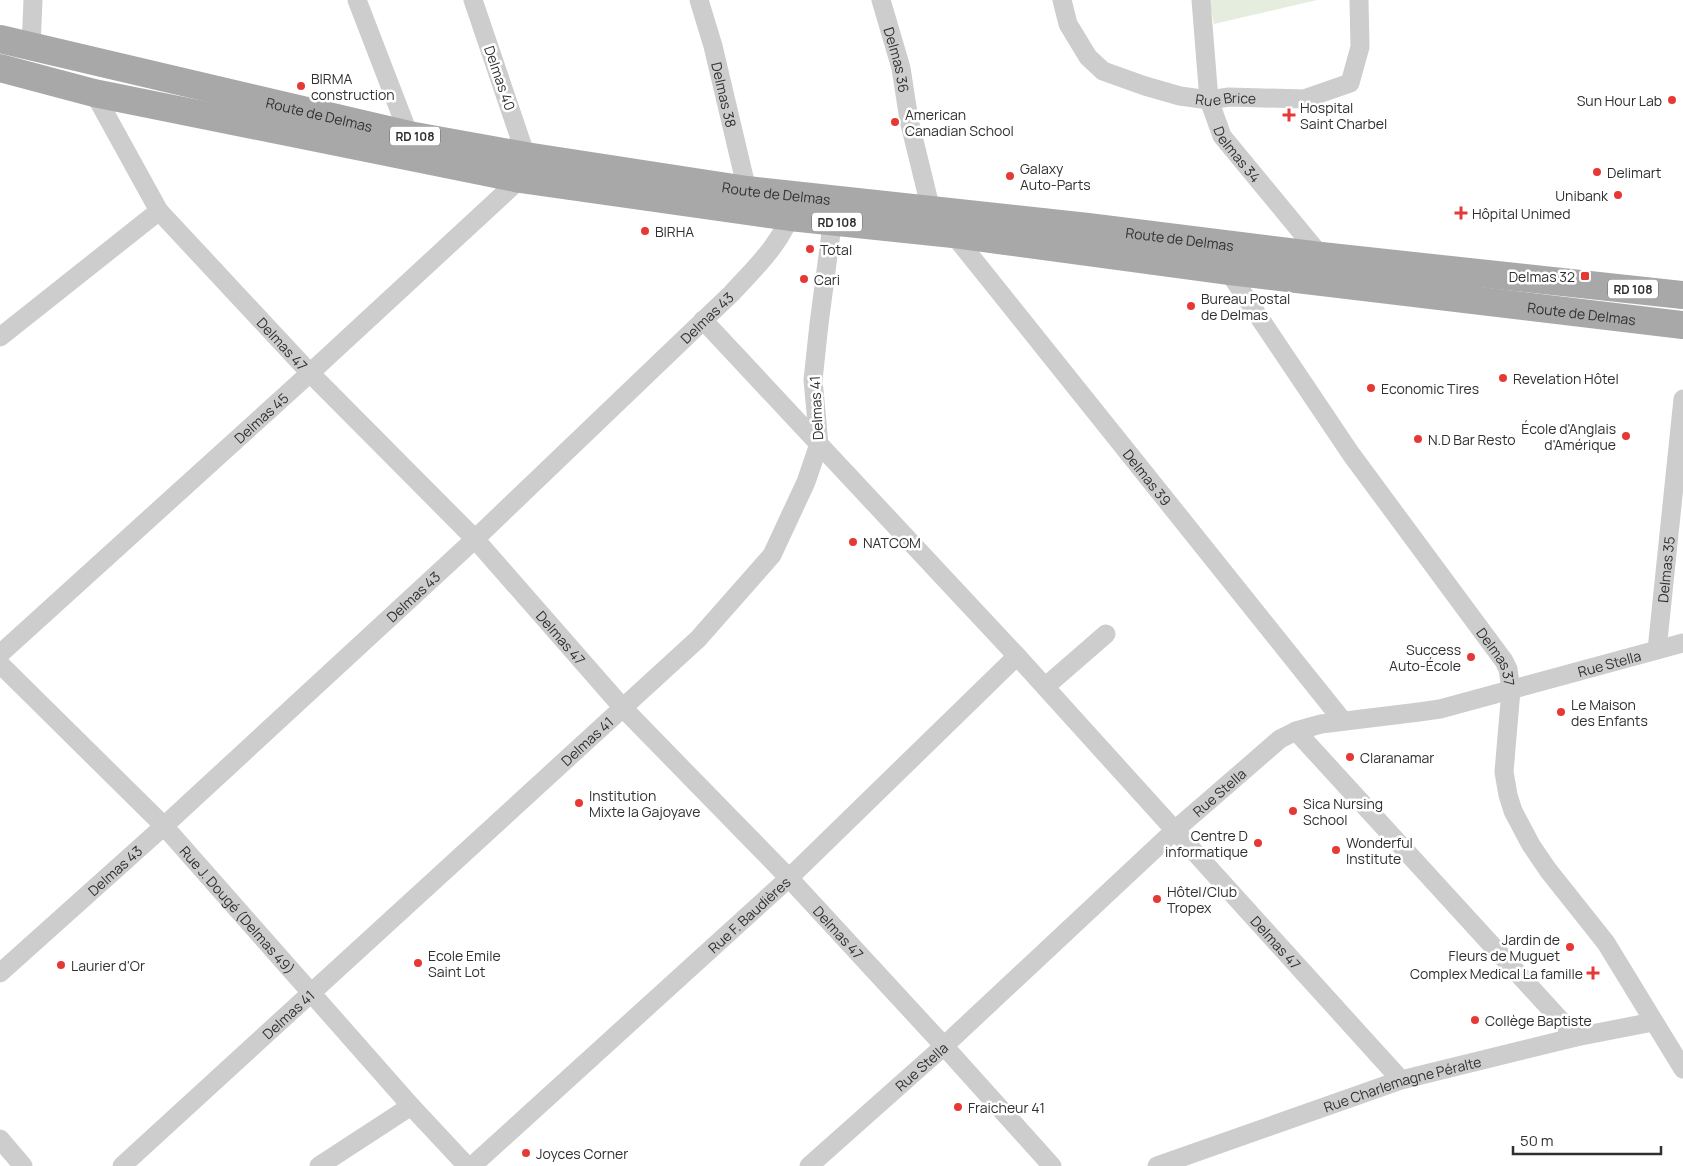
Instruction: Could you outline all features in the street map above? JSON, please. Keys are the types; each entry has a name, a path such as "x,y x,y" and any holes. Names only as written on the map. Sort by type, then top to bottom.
{"main road":[{"name":"Route de Delmas","path":"0,39 409,135 523,168 747,190 793,207"},
{"name":"Route de Delmas","path":"0,68 94,92 523,168 793,207 834,211 953,234 1228,271 1683,324"},
{"name":"Route de Delmas","path":"834,211 931,210 1088,227 1321,256 1683,295"}],"street":[{"path":"31,47 33,0"},
{"path":"358,0 409,135"},
{"name":"Delmas 40","path":"473,0 523,168"},
{"name":"Delmas 38","path":"699,0 714,46 747,190"},
{"name":"Delmas 36","path":"881,0 901,68 909,120 931,210"},
{"name":"Rue Brice","path":"1062,0 1068,24 1088,58 1103,71 1180,96 1209,100 1229,97 1304,99 1350,83 1360,47 1359,0"},
{"name":"Delmas 34","path":"1201,0 1209,100 1222,136 1321,256"},
{"name":"Delmas 47","path":"94,92 159,211 310,373 475,538 624,708 790,878 1052,1166"},
{"name":"Delmas 45","path":"0,654 310,373 523,168"},
{"name":"Delmas 43","path":"0,973 164,826 475,538 732,293 758,266 771,249 793,207"},
{"name":"Delmas 39","path":"931,210 953,234 1343,721"},
{"path":"0,337 159,211"},
{"name":"Delmas 41","path":"122,1166 698,639 772,555 806,482 819,444 813,380 834,211"},
{"path":"1228,271 1233,245"},
{"name":"Delmas 37","path":"1228,271 1351,454 1504,661 1508,669 1511,690 1504,772 1508,795 1514,811 1531,846 1606,943 1683,1069"},
{"name":"Delmas 47","path":"703,320 1018,656 1401,1080"},
{"name":"Delmas 35","path":"1657,650 1683,399"},
{"path":"1045,687 1106,634"},
{"name":"Rue Stella","path":"809,1166 944,1046 1175,830 1280,740 1296,731 1321,724 1433,710 1683,643"},
{"name":"Rue F. Baudières","path":"472,1166 790,878 1018,656"},
{"name":"Rue J. Dougé (Delmas 49)","path":"0,664 164,826 411,1106 467,1166"},
{"path":"1296,731 1576,1038"},
{"name":"Rue Charlemagne Péralte","path":"1157,1166 1401,1080 1576,1038 1653,1022"},
{"path":"319,1166 411,1106"},
{"path":"0,1139 23,1166"}],"shaded area":[{"path":"1209,0 1317,0 1214,24"}],"place":[{"name":"BIRMA construction","path":"301,86"},
{"name":"Sun Hour Lab","path":"1672,100"},
{"name":"Hospital Saint Charbel","path":"1289,115"},
{"name":"American Canadian School","path":"895,122"},
{"name":"Delimart","path":"1597,172"},
{"name":"Galaxy Auto-Parts","path":"1010,176"},
{"name":"Unibank","path":"1618,195"},
{"name":"Hôpital Unimed","path":"1461,213"},
{"name":"BIRHA","path":"645,231"},
{"name":"Total","path":"810,249"},
{"name":"Delmas 32","path":"1585,276"},
{"name":"Cari","path":"804,279"},
{"name":"Bureau Postal de Delmas","path":"1191,306"},
{"name":"Revelation Hôtel","path":"1503,378"},
{"name":"Economic Tires","path":"1371,388"},
{"name":"École d'Anglais d'Amérique","path":"1626,436"},
{"name":"N.D Bar Resto","path":"1418,439"},
{"name":"NATCOM","path":"853,542"},
{"name":"Success Auto-École","path":"1471,657"},
{"name":"Le Maison des Enfants","path":"1561,712"},
{"name":"Claranamar","path":"1350,757"},
{"name":"Institution Mixte la Gajoyave","path":"579,803"},
{"name":"Sica Nursing School","path":"1293,811"},
{"name":"Centre D informatique","path":"1258,843"},
{"name":"Wonderful Institute","path":"1336,850"},
{"name":"Hôtel/Club Tropex","path":"1157,899"},
{"name":"Jardin de Fleurs de Muguet","path":"1570,947"},
{"name":"Ecole Emile Saint Lot","path":"418,963"},
{"name":"Laurier d'Or","path":"61,965"},
{"name":"Complex Medical La famille","path":"1593,973"},
{"name":"Collège Baptiste","path":"1475,1020"},
{"name":"Fraicheur 41","path":"958,1107"},
{"name":"Joyces Corner","path":"526,1153"}]}
